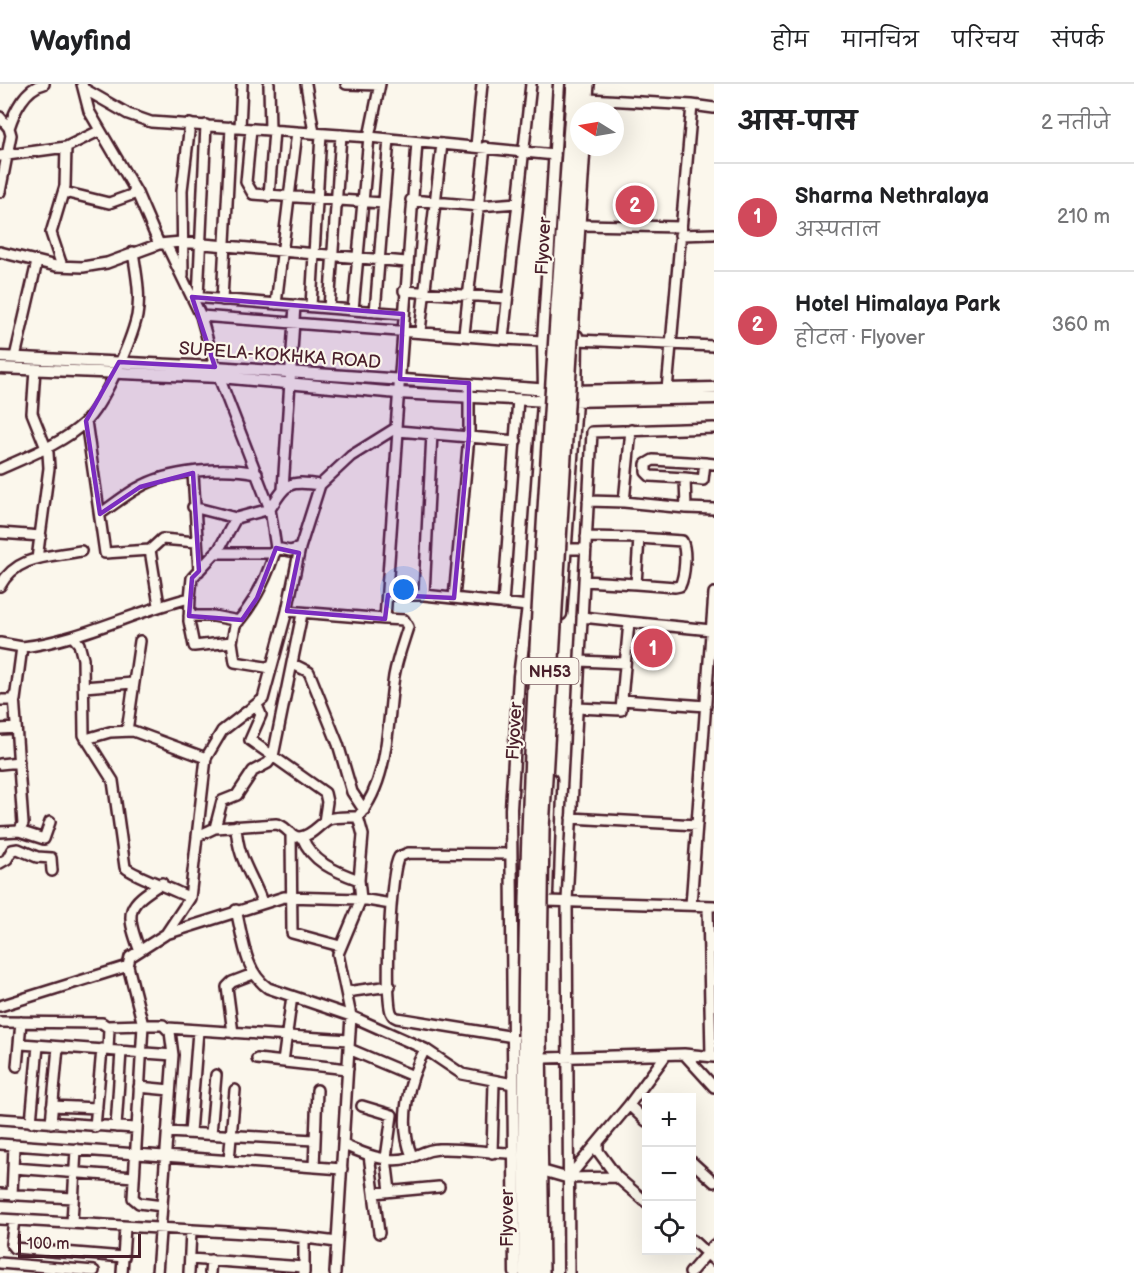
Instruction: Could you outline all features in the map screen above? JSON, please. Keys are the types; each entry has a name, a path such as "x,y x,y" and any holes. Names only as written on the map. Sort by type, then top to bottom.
{"highway":[{"name":"Flyover","path":"527,1273 527,896 533,729 574,84"},
{"name":"Flyover","path":"541,1273 526,1037 583,156"}],"street":[{"path":"0,192 9,128 18,106 34,88 44,84"},
{"path":"222,300 224,244 242,84"},
{"path":"269,84 272,130 269,196"},
{"path":"306,84 318,134 311,306"},
{"path":"346,84 379,85 369,137 353,310"},
{"path":"464,334 479,206 482,84"},
{"path":"503,339 531,84"},
{"path":"515,1273 513,1084 526,1037 511,854 511,809 519,676 528,606 544,389 543,341 559,84"},
{"path":"84,87 128,114 151,122 369,137 524,150 555,155"},
{"path":"84,87 89,111 136,193 159,244"},
{"path":"587,98 714,108"},
{"path":"667,390 692,105"},
{"path":"0,117 9,128"},
{"path":"183,280 180,242 182,190 190,124"},
{"path":"195,297 206,125"},
{"path":"251,129 246,182 253,194 384,202"},
{"path":"4,156 66,147 99,131"},
{"path":"276,304 297,132"},
{"path":"328,308 341,135"},
{"path":"375,312 389,139"},
{"path":"385,619 404,291 417,142"},
{"path":"420,331 442,144"},
{"path":"62,266 51,233 64,192 66,147"},
{"path":"548,1273 545,1058 552,744 576,397 584,156"},
{"path":"64,192 109,203 136,193"},
{"path":"411,200 479,206 517,203"},
{"path":"581,225 714,234"},
{"path":"0,252 37,262 83,267 106,263 159,244 180,242 224,244 284,252 406,262"},
{"path":"159,244 166,244 183,280 195,297 217,372 270,509 276,551 255,602 235,625 232,642 234,662 271,668"},
{"path":"0,470 72,433 86,421 115,374 137,316 138,289 133,252"},
{"path":"15,357 37,262"},
{"path":"404,291 507,298"},
{"path":"195,297 403,314"},
{"path":"193,507 236,518 270,509 283,489 295,305"},
{"path":"201,316 543,341"},
{"path":"577,340 671,342 714,346"},
{"name":"SUPELA-KOKHKA ROAD","path":"0,357 120,362 291,378 469,383 544,389 557,395"},
{"path":"0,368 115,374 217,372"},
{"path":"35,369 32,413 46,447 49,468 37,559"},
{"path":"291,378 398,393 543,402 557,395 714,398"},
{"path":"454,598 470,436 469,383"},
{"path":"576,397 714,388"},
{"path":"503,604 518,399"},
{"path":"86,421 105,553 150,550 162,539 196,542"},
{"path":"569,1273 567,901 592,432 714,428"},
{"path":"166,934 190,898 206,758 222,731 263,699 287,611 300,548 320,485 351,456 397,430 516,441"},
{"path":"624,502 631,430"},
{"path":"424,595 432,434"},
{"path":"653,460 710,463 703,480 685,478 650,476 646,472 646,464 653,460"},
{"path":"100,514 140,487 193,473 232,468 257,473"},
{"path":"193,473 193,507 199,571"},
{"path":"685,478 686,508"},
{"path":"283,489 300,482 320,485"},
{"path":"588,501 714,509"},
{"path":"232,642 194,646 189,616 189,598 192,578 216,553 236,518"},
{"path":"0,533 41,536"},
{"path":"584,581 675,587 680,586 683,580 684,548 682,541 586,537"},
{"path":"636,584 639,538"},
{"path":"216,553 290,551 300,548"},
{"path":"566,549 586,549"},
{"path":"150,550 159,605"},
{"path":"0,565 14,567 37,559 81,551"},
{"path":"0,586 14,567"},
{"path":"691,905 714,593"},
{"path":"388,595 424,595 528,606"},
{"path":"0,643 22,647 57,643 159,605 189,598"},
{"path":"198,836 215,828 281,825 295,837 302,837 324,822 361,813 371,802 383,762 394,676 408,627 404,620 302,614 287,611"},
{"path":"215,828 222,801 237,795 254,771 268,763 273,756 302,614"},
{"path":"189,616 213,616 239,621"},
{"path":"582,617 711,630"},
{"path":"577,708 617,712 621,710 629,622"},
{"path":"73,637 79,644 83,659 82,727 86,739 113,781 125,867 133,874 162,883 190,898"},
{"path":"127,731 140,641"},
{"path":"19,831 23,818 14,699 22,647"},
{"path":"580,661 625,663"},
{"path":"293,664 309,672 338,744 352,792 361,813 363,835 359,880 361,899 338,954 351,1016 347,1077 350,1147 342,1169 335,1273"},
{"path":"84,687 133,682"},
{"path":"0,700 14,699"},
{"path":"622,700 706,706"},
{"path":"257,705 261,716 250,740 325,793 327,801 324,822"},
{"path":"0,729 16,728"},
{"path":"86,739 127,731 141,733 206,758"},
{"path":"0,764 19,762"},
{"path":"571,818 697,825"},
{"path":"0,832 19,831 44,839 50,822"},
{"path":"236,826 241,859 262,902"},
{"path":"291,833 294,935 340,945"},
{"path":"302,837 308,851 322,864 359,880"},
{"path":"0,863 7,859 12,850 18,849 37,857 51,858 52,871"},
{"path":"511,854 403,854 395,865 391,904 391,1012 397,1018 526,1037"},
{"path":"162,883 137,899 130,910 133,956 143,1025 143,1053 135,1128 135,1200 162,1206"},
{"path":"0,1006 133,956 166,934 262,902 293,896 361,899 391,904"},
{"path":"545,1058 684,1054 712,1057 711,906 547,902"},
{"path":"236,910 254,974 268,988 351,1016 425,1049 462,1074 513,1084"},
{"path":"233,1034 227,987 232,982 254,974"},
{"path":"346,992 390,986"},
{"path":"283,1062 292,996"},
{"path":"0,1022 102,1023 108,1026 163,1025 168,1028 349,1044 413,1076"},
{"path":"17,1066 21,1044 21,1022"},
{"path":"96,1126 108,1026"},
{"path":"157,1273 173,1055 168,1028"},
{"path":"190,1133 208,1031"},
{"path":"21,1044 173,1055"},
{"path":"31,1122 38,1046"},
{"path":"51,1123 58,1047"},
{"path":"412,1156 407,1144 405,1124 413,1076 425,1049"},
{"path":"116,1127 121,1051"},
{"path":"684,1054 714,1087"},
{"path":"568,1178 629,1105 666,1055"},
{"path":"257,1059 283,1062 347,1077"},
{"path":"211,1134 216,1075"},
{"path":"492,1153 494,1082"},
{"path":"118,1092 170,1090"},
{"path":"229,1161 235,1090"},
{"path":"314,1167 316,1090"},
{"path":"629,1105 642,1117"},
{"path":"52,1106 97,1108"},
{"path":"362,1106 392,1115 386,1158 390,1191"},
{"path":"0,1119 135,1128"},
{"path":"167,1132 314,1140"},
{"path":"598,1143 598,1151 617,1177 645,1201"},
{"path":"0,1144 135,1152 342,1169"},
{"path":"12,1195 14,1145"},
{"path":"350,1147 369,1155 386,1158 412,1156 420,1151 442,1149 514,1153"},
{"path":"72,1223 76,1149"},
{"path":"369,1155 379,1233"},
{"path":"696,1166 714,1182"},
{"path":"13,1168 134,1177"},
{"path":"547,1172 568,1178 617,1177"},
{"path":"374,1193 439,1187"},
{"path":"0,1194 73,1198"},
{"path":"0,1219 337,1242"},
{"path":"14,1220 10,1244 14,1248 124,1257"},
{"path":"122,1273 125,1227"},
{"path":"189,1273 191,1232"},
{"path":"190,1258 304,1270 304,1238"},
{"path":"696,1244 714,1260"},
{"path":"690,1273 714,1245"},
{"path":"2,1267 94,1272 96,1255"},
{"path":"210,1273 211,1260"}],"highlighted area":[{"path":"192,297 403,314 400,379 469,383 469,436 454,598 388,595 385,619 287,611 299,553 276,548 257,598 242,620 189,616 192,578 199,571 193,473 140,487 100,514 86,421 119,362 215,367"}],"place":[{"name":"Hotel Himalaya Park","path":"635,205"},
{"name":"Sharma Nethralaya","path":"653,648"}]}
